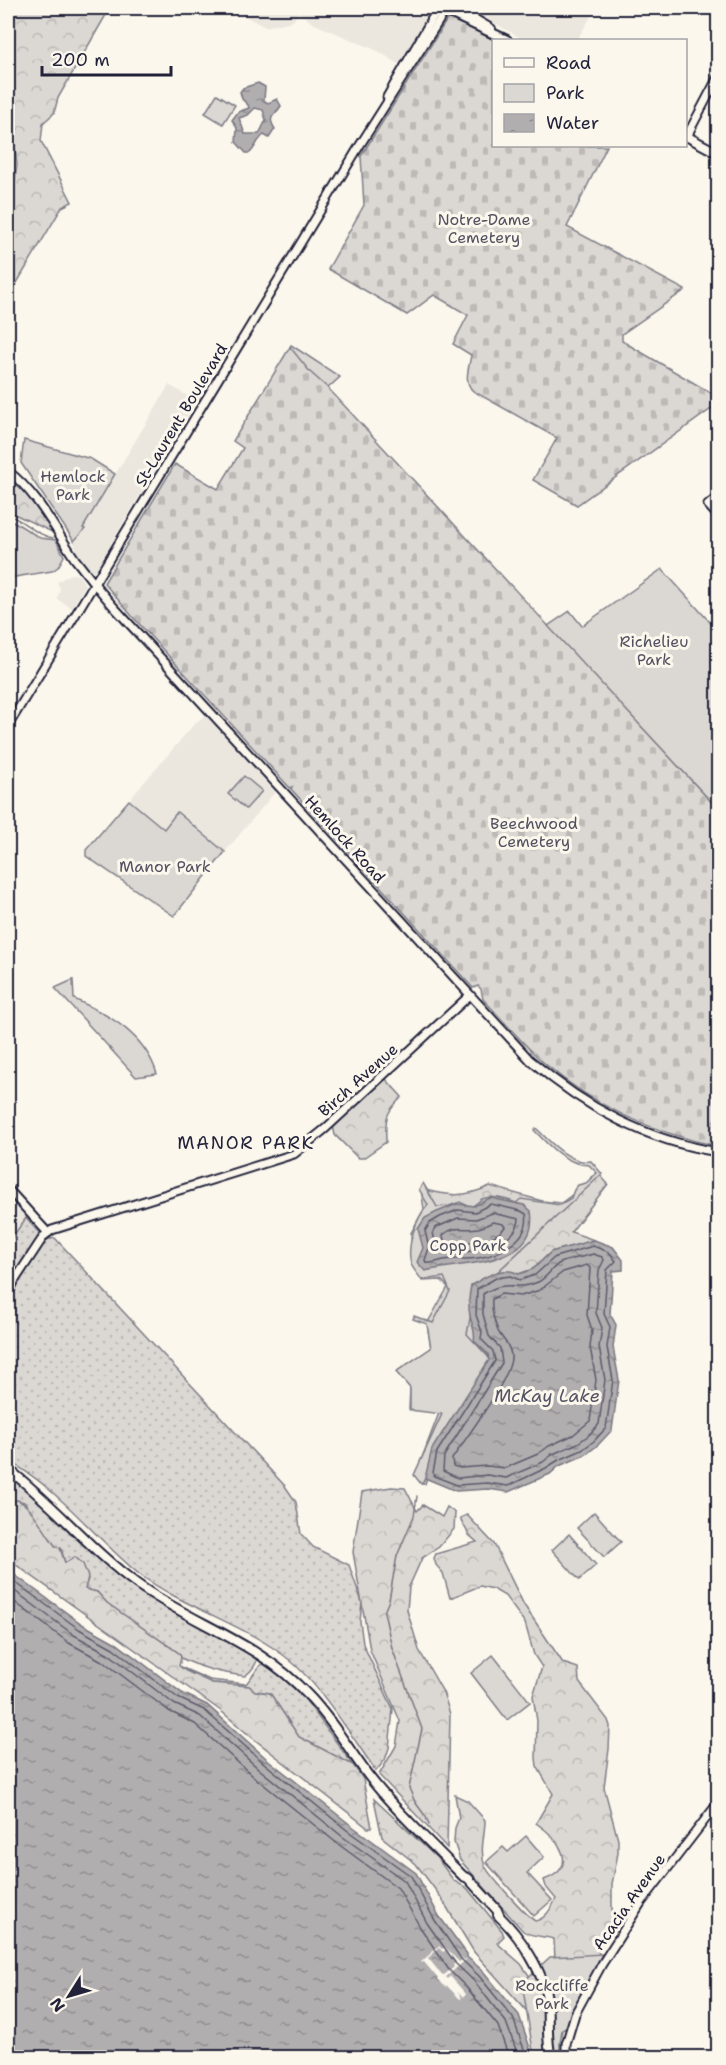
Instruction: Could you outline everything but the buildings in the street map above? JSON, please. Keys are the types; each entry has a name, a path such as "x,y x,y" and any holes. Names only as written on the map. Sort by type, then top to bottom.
{"main road":[{"path":"443,8 505,39"},
{"name":"St-Laurent Boulevard","path":"8,726 443,8"},
{"path":"455,8 505,39"},
{"path":"718,77 687,136 718,153"},
{"path":"8,138 8,182"},
{"name":"Hemlock Road","path":"8,471 27,487 40,503 76,561 136,632 530,1060 566,1089 624,1123 659,1137 718,1152"},
{"path":"718,497 708,505 718,516"},
{"name":"Birch Avenue","path":"48,1233 294,1154 325,1129 470,995"},
{"path":"8,1190 48,1233 8,1292"},
{"path":"8,1437 10,1446 8,1457"},
{"path":"8,1469 48,1502 96,1550 136,1584 171,1606 243,1643 279,1667 309,1695 366,1773 490,1902 525,1950 540,1975 547,2001 550,2058"},
{"name":"Acacia Avenue","path":"566,2058 566,2044 575,2014 602,1964 640,1903 718,1803"}],"shaded area":[{"path":"231,8 425,8 429,16 400,65 378,51 312,23 299,12 293,21 265,27"},
{"path":"468,8 596,8 578,39 522,39"},
{"path":"169,385 196,401 92,573 77,555 74,541 85,530 83,528"},
{"path":"71,574 79,575 85,585 72,608 57,599 60,589 57,582"},
{"path":"206,715 276,791 225,852 178,813 164,829 129,800 196,722"},
{"path":"8,1198 26,1218 8,1243"}],"green space":[{"path":"8,8 110,8 58,98 54,113 43,123 41,141 72,202 62,207 8,298 8,227 17,165 8,92"},
{"name":"Notre-Dame Cemetery","path":"448,18 492,39 492,147 607,147 567,227 685,290 622,334 622,341 718,397 718,404 577,505 533,480 557,438 473,391 470,387 467,374 471,355 453,344 468,315 434,295 407,315 328,269 364,205 361,156"},
{"path":"217,94 235,105 223,124 205,113"},
{"path":"291,345 340,377 328,388 310,372 290,347"},
{"name":"Beechwood Cemetery","path":"290,347 718,809 718,1146 670,1134 625,1116 582,1092 543,1062 483,999 481,989 478,986 473,988 104,583 175,464 218,489 243,448 233,441"},
{"name":"Hemlock Park","path":"24,440 91,459 115,474 83,528 85,529 74,541 21,463"},
{"path":"8,476 31,497 54,533 8,511"},
{"path":"8,518 40,538 56,540 64,556 58,567 52,571 8,578"},
{"name":"Richelieu Park","path":"662,569 718,631 718,809 548,626 570,611 582,626"},
{"path":"244,776 262,791 246,809 228,794"},
{"name":"Manor Park","path":"129,800 164,829 177,812 225,852 174,916 86,856 86,850"},
{"path":"73,980 74,999 113,1019 135,1037 144,1048 157,1074 136,1077 55,988"},
{"path":"385,1078 402,1097 387,1117 386,1142 363,1158 358,1158 335,1135 333,1126"},
{"name":"Copp Park","path":"536,1128 568,1156 591,1161 602,1174 475,1293 467,1334 493,1362 434,1454 425,1484 421,1484 414,1475 442,1414 410,1410 410,1388 396,1372 431,1348 427,1324 413,1319 414,1316 433,1323 450,1291 444,1277 422,1280 411,1264 410,1249 413,1233 428,1205 419,1189 423,1183 437,1207 460,1202 470,1207 490,1197 516,1203 521,1199 560,1205 571,1198 578,1185 586,1183 597,1173 589,1165 573,1162 558,1153 534,1130"},
{"name":"Copp Park","path":"598,1173 608,1184 571,1232 594,1240 551,1252 533,1269 519,1274 470,1317 489,1359 425,1478 415,1476 439,1413 409,1409 410,1388 396,1372 431,1348 427,1324 448,1287 441,1280 422,1281 412,1261 411,1233 424,1209 421,1189 456,1195 472,1193 490,1186 542,1201 561,1203 589,1182 591,1177","holes":["457,1204 474,1206 417,1262"]},
{"path":"26,1218 39,1233 39,1238 8,1284 8,1243"},
{"path":"55,1238 285,1486 296,1502 301,1534 313,1547 349,1565 362,1602 360,1621 363,1644 393,1709 389,1748 385,1760 376,1771 332,1707 293,1663 245,1631 173,1595 139,1574 58,1497 9,1460 14,1451 15,1436 8,1419 8,1306 16,1285 45,1240"},
{"path":"8,1474 135,1586 169,1609 243,1646 256,1656 252,1669 245,1676 220,1672 189,1662 107,1603 97,1592 84,1589 88,1579 75,1557 65,1563 61,1548 56,1547 24,1502 17,1500 8,1504"},
{"path":"391,1487 405,1488 417,1511 423,1505 442,1517 447,1507 455,1513 454,1529 439,1547 422,1558 409,1587 407,1610 419,1650 443,1692 450,1714 447,1848 379,1775 396,1746 400,1721 370,1650 353,1552 362,1492"},
{"path":"17,1500 28,1507 56,1547 60,1548 65,1563 75,1557 83,1564 88,1577 85,1589 97,1592 107,1603 180,1654 179,1666 212,1683 249,1686 255,1691 270,1693 299,1737 353,1765 363,1779 372,1828 368,1828 221,1711 8,1559 8,1504"},
{"path":"594,1512 621,1542 604,1557 577,1528"},
{"path":"467,1515 494,1544 524,1605 563,1663 578,1668 579,1682 608,1720 610,1726 604,1787 618,1840 612,1884 612,1910 621,1917 621,1924 614,1933 601,1931 598,1958 555,1960 554,1939 523,1931 460,1860 454,1842 455,1828 459,1818 455,1795 468,1801 485,1820 483,1860 493,1878 535,1921 548,1913 556,1899 546,1887 544,1880 561,1868 564,1860 552,1836 536,1823 553,1794 537,1766 536,1758 537,1721 533,1696 542,1667 534,1655 525,1623 505,1596 493,1589 480,1586 450,1598 443,1573 436,1565 434,1558 436,1554 477,1542 469,1535 460,1518"},
{"path":"569,1534 596,1565 579,1580 552,1550"},
{"path":"493,1655 530,1702 507,1720 471,1673"},
{"path":"262,1663 268,1664 305,1699 353,1765 299,1737 270,1693 255,1691 249,1686 212,1683 178,1666 210,1680 246,1684"},
{"path":"374,1799 437,1858 454,1881 467,1888 502,1931 504,1936 497,1943 521,1964 533,1981 536,2057 528,2015 524,2008 474,1952 440,1896 416,1864 382,1837"},
{"path":"526,1836 544,1857 527,1873 552,1900 534,1916 486,1862 503,1847 508,1852"},
{"name":"Rockcliffe Park","path":"602,1954 568,2027 562,2030 560,2057 534,2057 522,1983 550,1957"}],"water":[{"path":"258,83 265,87 264,100 268,103 277,99 281,106 272,117 275,129 269,138 264,135 250,153 246,153 236,142 237,128 232,120 238,112 249,108 242,99 240,92 243,88","holes":["255,108 263,110 266,120 259,134 245,134 239,118 248,115"]},
{"path":"490,1198 524,1205 531,1211 530,1229 523,1243 511,1252 494,1259 425,1271 417,1262 423,1248 418,1229 425,1218 457,1204 474,1206"},
{"name":"McKay Lake","path":"594,1240 613,1247 623,1260 623,1270 613,1271 610,1314 616,1325 613,1347 619,1380 612,1430 585,1455 559,1466 550,1474 508,1492 488,1489 456,1491 425,1478 432,1449 489,1360 488,1354 474,1341 469,1308 471,1285 500,1271 519,1274 533,1269 551,1252"},
{"path":"8,1570 82,1624 116,1643 182,1693 207,1705 267,1759 416,1873 439,1916 467,1957 483,1971 519,2015 533,2057 8,2057"}],"pier":[{"path":"439,1946 442,1949 445,1947 459,1962 462,1960 458,1953 464,1960 468,1958 446,1977 448,1979 450,1976 466,1994 464,1997 457,1992 462,1998 460,1999 447,1986 445,1987 424,1962 420,1963","holes":["439,1948 443,1952 446,1950 456,1962 454,1967 444,1975 428,1958"]}],"waterway":[{"path":"8,515 41,534 53,538"},
{"path":"422,1484 425,1478"},
{"path":"417,1496 414,1516 397,1556 389,1600 384,1612 392,1648 422,1729 409,1788 429,1825"}],"district":[{"name":"MANOR PARK","path":"246,1143"}]}
